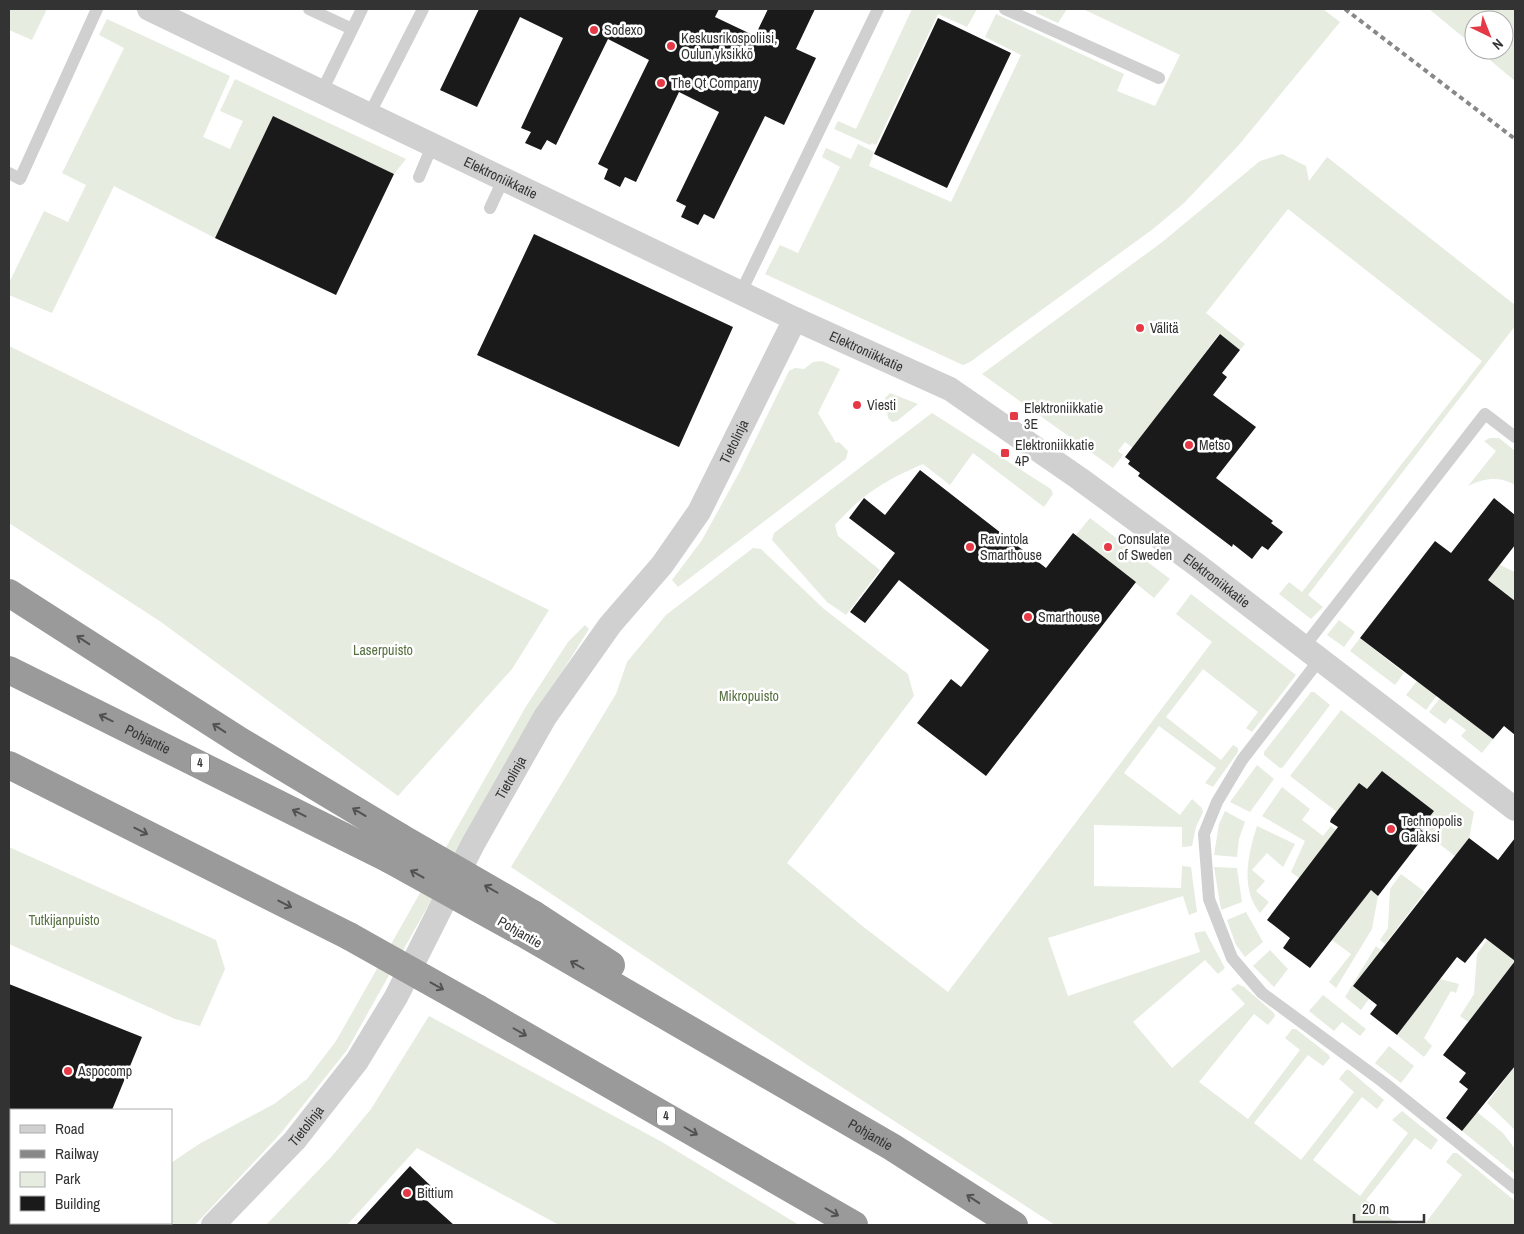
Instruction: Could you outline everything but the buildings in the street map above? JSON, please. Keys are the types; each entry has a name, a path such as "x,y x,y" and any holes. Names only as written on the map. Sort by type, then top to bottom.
{"highway":[{"path":"9,592 240,741 395,848"},
{"name":"Pohjantie","path":"9,670 395,848 527,923 892,1147 1014,1225"},
{"name":"4","path":"9,765 349,936 854,1225"},
{"path":"9,774 97,808"}],"street":[{"name":"Elektroniikkatie","path":"149,9 503,180 950,389 1080,479 1240,598 1515,810"},
{"name":"Tietolinja","path":"213,1225 295,1140 357,1061 396,997 473,844 545,717 610,625 662,565 699,512 795,318"}],"lane":[{"path":"9,173 20,178 97,9"},
{"path":"310,9 352,29"},
{"path":"321,93 362,9"},
{"path":"369,115 423,9"},
{"path":"741,292 878,9"},
{"path":"1005,9 1159,78"},
{"path":"419,177 432,146"},
{"path":"490,208 503,180"},
{"path":"1515,437 1485,414 1312,654 1242,760 1217,802 1204,834 1209,899 1232,958 1262,993 1383,1082 1515,1188"}],"green space":[{"path":"9,9 47,9 32,40 9,30"},
{"path":"912,9 977,9 967,27 938,14 876,145 872,143 870,145 834,129 838,121 856,129"},
{"path":"1036,9 1067,9 1058,23 1036,13"},
{"path":"1083,9 1323,9 1340,22 1238,146 1184,203 1153,229 970,362 963,365 765,274 780,245 798,253 840,167 822,157 826,148 851,159 858,144 874,152 869,166 951,202 1021,55 985,37 996,14 1124,74 1117,91 1155,106 1180,55"},
{"path":"1429,9 1515,9 1515,81 1490,60 1514,60 1514,10 1464,10 1464,38"},
{"path":"107,19 230,76 203,137 230,149 243,121 220,111 235,79 406,159 394,174 273,116 215,238 114,186 52,313 9,295 9,283 44,211 68,222 86,185 62,173 124,48 99,35"},
{"path":"1282,154 1306,166 1309,181 1327,157 1515,305 1515,326 1308,595 1323,607 1311,619 1279,594 1289,582 1302,592 1482,361 1288,209 1206,313 1245,344 1240,350 1219,334 1133,448 1125,442 1118,451 1123,455 1113,468 982,374 1161,243 1260,161"},
{"name":"Laserpuisto","path":"9,346 549,610 512,669 398,796 161,622 9,523"},
{"path":"822,361 840,369 818,413 836,443 839,442 848,451 846,459 678,587 672,580 702,540 740,471 789,371 795,368 804,369 813,362"},
{"path":"890,393 918,404 897,421 892,422 888,418 885,398"},
{"path":"932,413 1051,489 1053,494 1044,507 973,453 950,485 923,464 886,482 865,496 835,525 838,536 880,570 846,615 827,602 772,540 774,533"},
{"path":"1490,438 1499,438 1515,451 1515,485 1503,480 1492,479 1468,486 1496,451 1484,441"},
{"path":"1090,518 1170,579 1154,598 1076,535"},
{"name":"Mikropuisto","path":"753,548 761,549 824,609 908,674 914,696 787,863 861,925 948,992 1212,642 1176,614 1191,594 1296,675 1252,732 1246,728 1258,712 1203,669 1166,717 1221,760 1233,745 1238,748 1238,752 1213,787 1205,783 1216,768 1159,726 1124,773 1180,815 1192,799 1201,807 1203,812 1196,827 1192,846 1182,847 1182,827 1094,825 1094,886 1181,888 1182,866 1191,867 1197,912 1189,915 1183,896 1048,938 1068,996 1200,952 1194,933 1205,931 1225,968 1218,974 1205,960 1133,1022 1172,1068 1245,1004 1231,989 1238,984 1244,987 1274,1013 1275,1016 1268,1025 1254,1014 1199,1082 1248,1119 1300,1050 1285,1038 1292,1029 1296,1029 1329,1055 1330,1058 1323,1066 1308,1055 1254,1123 1301,1160 1354,1092 1339,1079 1346,1070 1349,1070 1384,1100 1377,1109 1362,1097 1313,1160 1360,1196 1408,1133 1392,1120 1402,1111 1438,1140 1431,1150 1415,1138 1366,1200 1399,1225 1055,1225 806,1064 511,867 616,694 627,662 666,615"},
{"path":"1500,565 1515,572 1515,601 1487,638 1459,617"},
{"path":"1339,620 1355,632 1344,647 1327,635"},
{"path":"585,625 589,629 537,712 347,1050 281,1133 195,1225 97,1225 172,1224 172,1162 199,1144 274,1104 307,1079 336,1041 525,708 568,642"},
{"path":"1360,638 1404,673 1395,685 1350,651"},
{"path":"1427,668 1446,683 1426,710 1406,695"},
{"path":"1311,692 1314,692 1330,705 1283,767 1280,768 1264,755 1264,752"},
{"path":"1440,698 1493,739 1482,753 1461,736 1466,730 1450,718 1445,724 1429,712"},
{"path":"1341,710 1474,812 1469,838 1455,856 1420,829 1434,811 1382,771 1367,789 1337,812 1290,776"},
{"path":"1257,765 1274,779 1250,812 1230,802"},
{"path":"1282,787 1310,809 1302,820 1323,836 1331,826 1336,830 1299,878 1291,872 1305,841 1262,816"},
{"path":"1225,811 1245,822 1239,839 1237,857 1214,855 1219,824"},
{"path":"1257,826 1295,844 1283,867 1267,853 1252,870 1265,881 1256,891 1269,902 1260,913 1254,904 1248,882 1249,860"},
{"name":"Tutkijanpuisto","path":"9,847 216,940 225,969 200,1026 175,1019 9,944"},
{"path":"1214,867 1237,868 1242,902 1221,910"},
{"path":"1401,874 1425,892 1385,944 1380,940 1388,928 1390,889"},
{"path":"1371,890 1378,896 1372,929 1336,988 1329,982 1351,954 1332,940"},
{"path":"1246,912 1263,942 1245,957 1236,945 1227,920"},
{"path":"1487,940 1515,961 1468,1022 1460,1016 1474,994 1477,954"},
{"path":"1376,946 1381,950 1353,986 1369,999 1361,1010 1345,997"},
{"path":"1270,950 1288,969 1274,987 1253,966"},
{"path":"1440,979 1459,984 1456,993 1451,991 1424,1038 1432,1046 1424,1057 1397,1035"},
{"path":"1323,995 1366,1029 1360,1036 1342,1022 1334,1031 1309,1011"},
{"path":"429,1016 662,1142 799,1225 559,1225 417,1148 347,1225 266,1225 333,1155 371,1109"},
{"path":"1389,1046 1414,1066 1401,1083 1375,1063"},
{"path":"1515,1066 1515,1130 1487,1103"},
{"path":"1477,1112 1503,1133 1515,1149 1515,1174 1462,1131"},
{"path":"1453,1153 1457,1153 1515,1201 1515,1225 1424,1225 1462,1175 1446,1162"}],"railway":[{"path":"1345,9 1515,139"}],"place":[{"name":"Sodexo","path":"594,30"},
{"name":"Keskusrikospoliisi, Oulun yksikkö","path":"671,46"},
{"name":"The Qt Company","path":"661,83"},
{"name":"Välitä","path":"1140,328"},
{"name":"Viesti","path":"857,405"},
{"name":"Elektroniikkatie 3E","path":"1014,416"},
{"name":"Metso","path":"1189,445"},
{"name":"Elektroniikkatie 4P","path":"1005,453"},
{"name":"Ravintola Smarthouse","path":"970,547"},
{"name":"Consulate of Sweden","path":"1108,547"},
{"name":"Smarthouse","path":"1028,617"},
{"name":"Technopolis Galaksi","path":"1391,829"},
{"name":"Aspocomp","path":"68,1071"},
{"name":"Bittium","path":"407,1193"}]}
